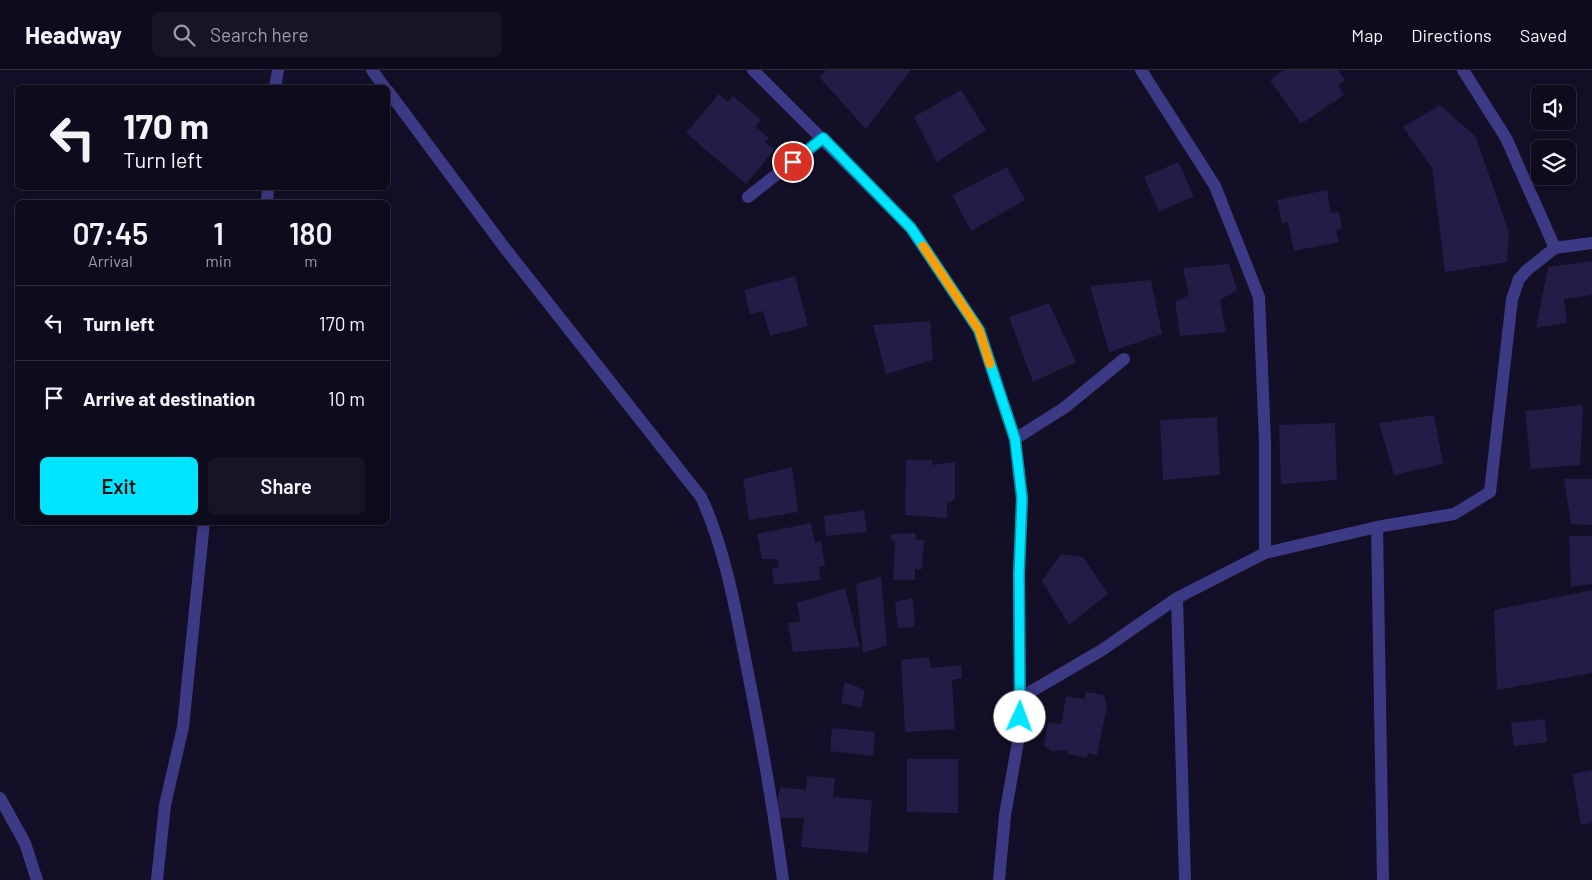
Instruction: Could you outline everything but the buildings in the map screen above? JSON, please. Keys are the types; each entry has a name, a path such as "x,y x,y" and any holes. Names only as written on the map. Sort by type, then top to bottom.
{"street":[{"path":"276,85 278,70"},
{"path":"372,70 383,85"},
{"path":"753,70 911,228 979,330 1015,439 1022,498 1019,574 1019,736 1005,815 999,880"},
{"path":"1141,70 1215,186 1258,297 1265,442 1265,553"},
{"path":"1463,70 1506,138 1555,248"},
{"path":"390,93 504,247 701,497 712,520 737,616 760,732 783,880"},
{"path":"748,197 823,138"},
{"path":"1020,698 1102,650 1177,598 1265,553 1377,527 1454,514 1490,492 1512,299 1519,280 1527,270 1555,248 1592,243"},
{"path":"1015,439 1064,408 1124,359"},
{"path":"157,880 165,805 183,727 204,525"},
{"path":"1377,527 1383,880"},
{"path":"1177,598 1185,880"},
{"path":"0,798 24,843 37,880"}],"slow traffic":[{"path":"923,246 979,330 990,364"}],"route":[{"path":"793,162 823,138 911,228 979,330 1015,439 1022,498 1019,574 1020,717"}]}
